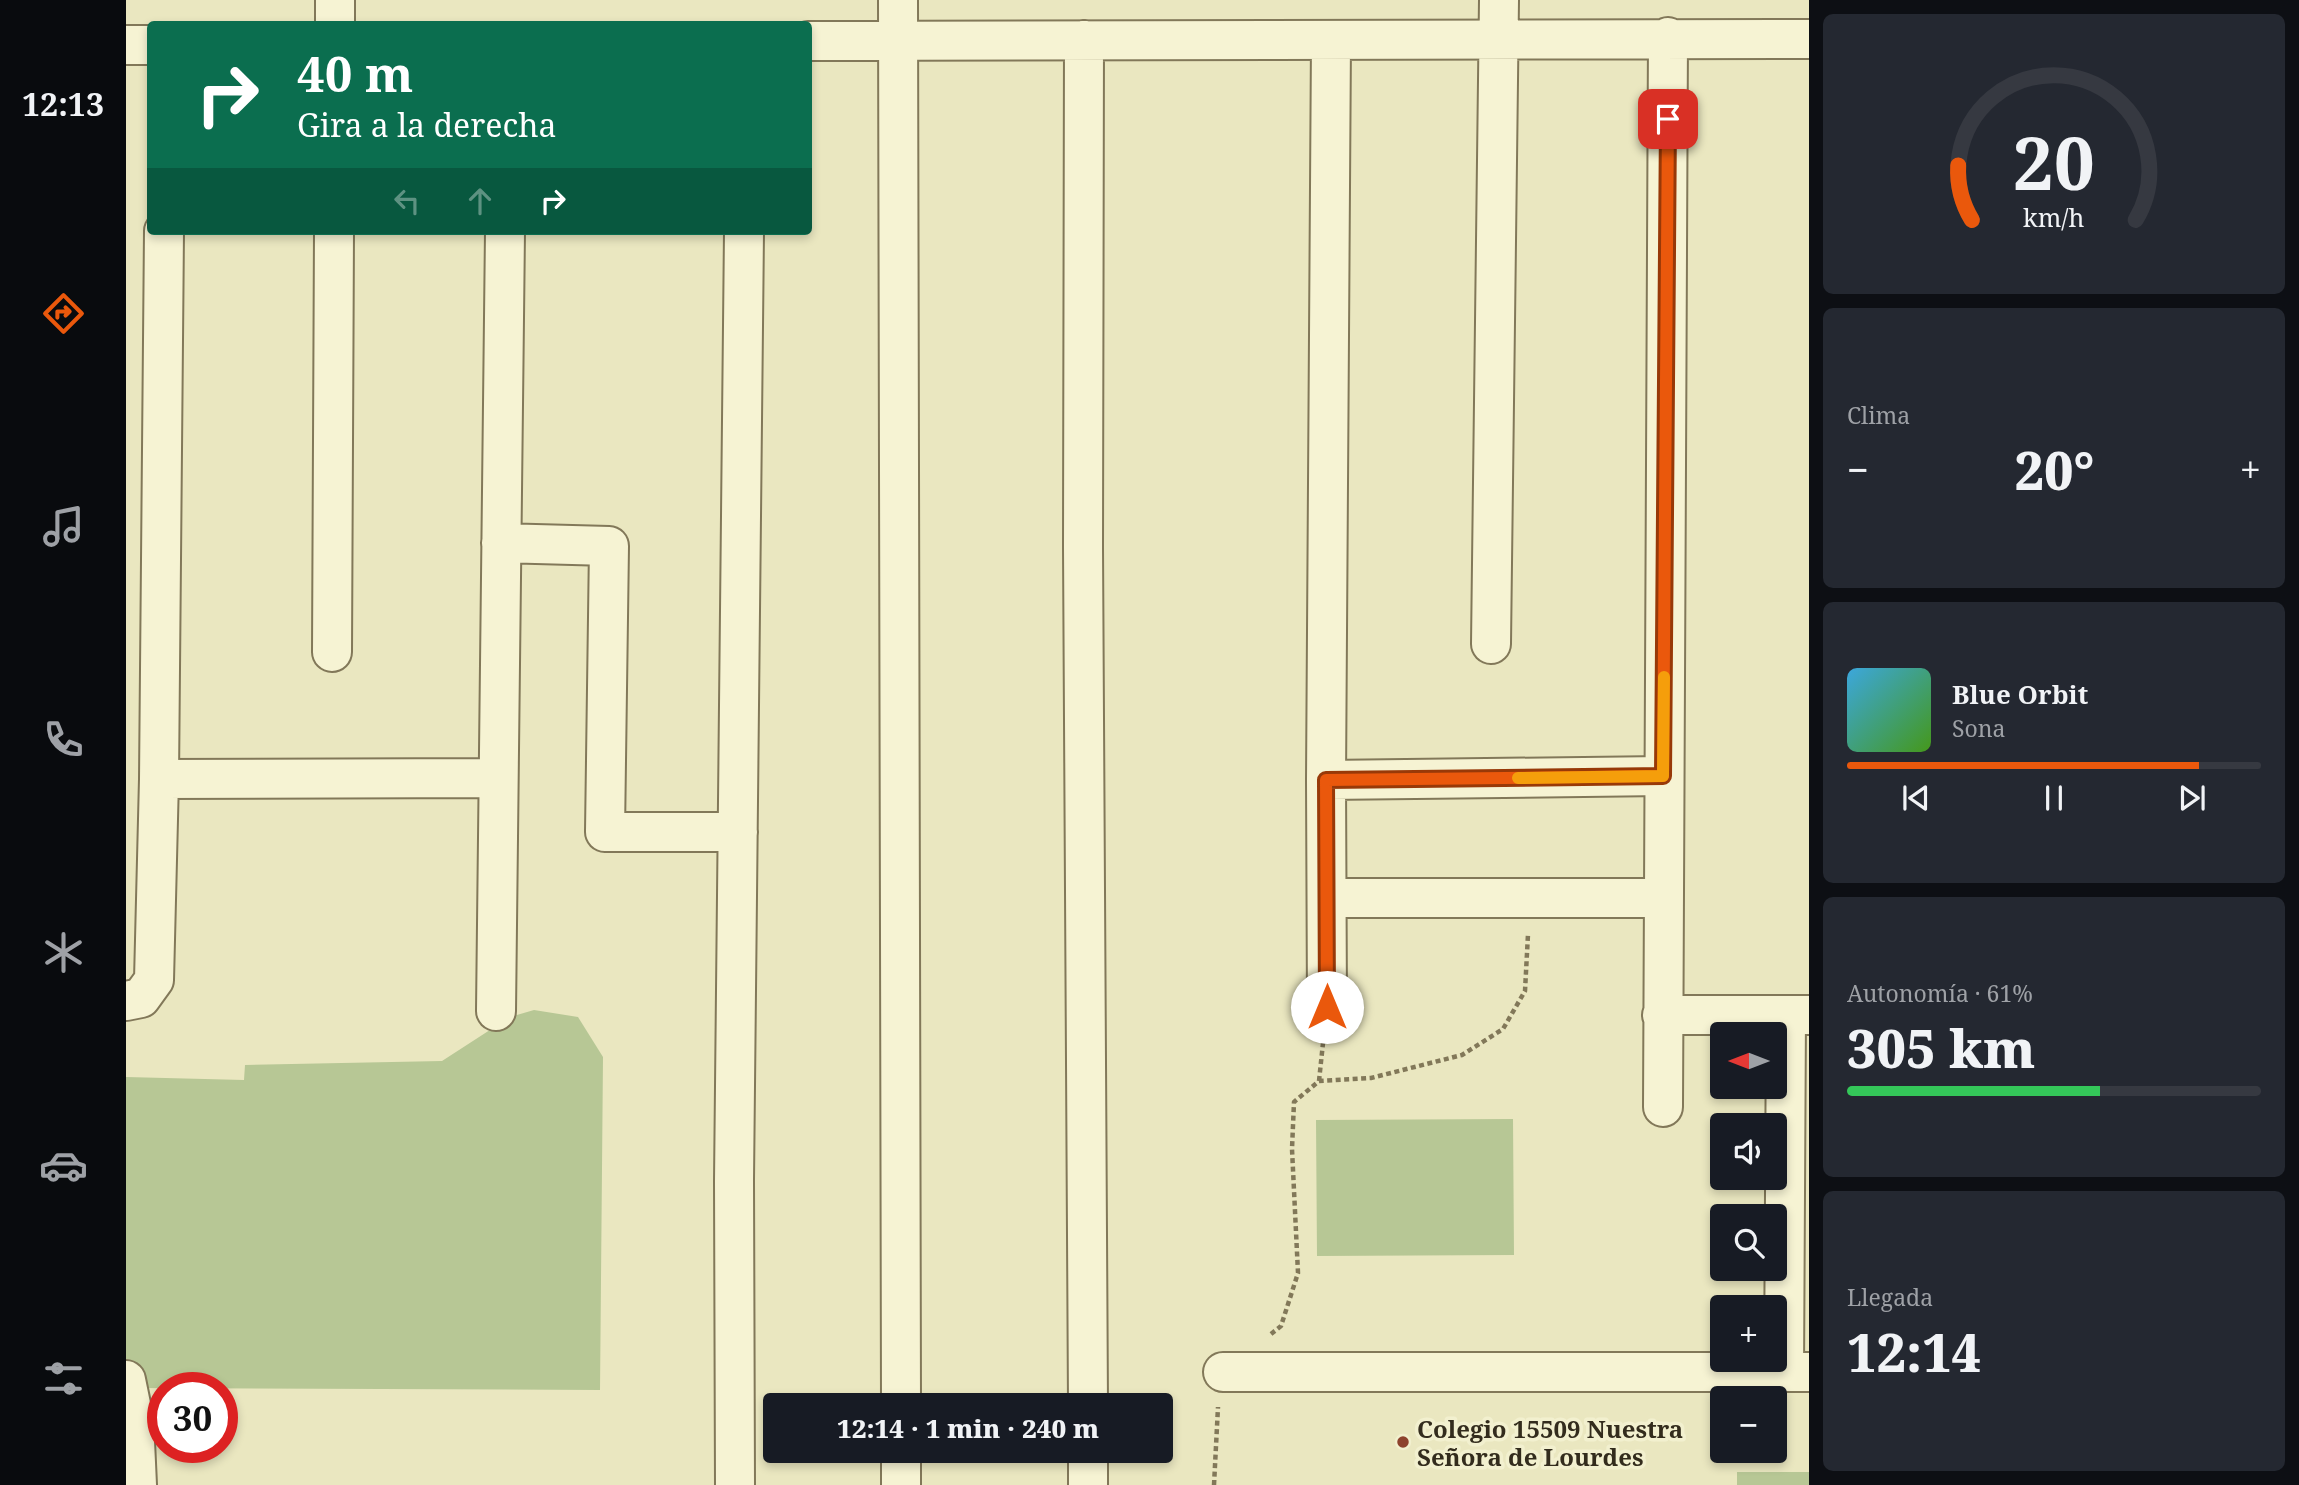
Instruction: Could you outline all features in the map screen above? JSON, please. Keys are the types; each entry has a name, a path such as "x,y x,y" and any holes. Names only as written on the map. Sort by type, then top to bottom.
{"street":[{"path":"335,0 335,21"},
{"path":"898,0 901,1393"},
{"path":"1491,645 1499,0"},
{"path":"1663,1107 1668,37"},
{"path":"812,41 1809,38"},
{"path":"1084,40 1083,547 1088,1393"},
{"path":"1327,1007 1331,40"},
{"path":"126,45 147,45"},
{"path":"126,1001 141,998 154,980 141,864 159,779 164,235"},
{"path":"332,652 334,235"},
{"path":"496,1011 505,235"},
{"path":"735,1485 734,1167 744,235"},
{"path":"501,543 609,546 605,832 738,832"},
{"path":"1326,780 1663,776"},
{"path":"159,779 498,778"},
{"path":"1326,898 1663,898"},
{"path":"1223,1372 1796,1372 1798,1015 1662,1015"},
{"path":"126,1380 134,1419 137,1485"},
{"path":"901,1463 901,1485"},
{"path":"1088,1463 1088,1485"}],"path":[{"path":"1214,1485 1218,1405 1223,1372 1281,1326 1298,1273 1292,1149 1294,1102 1319,1081 1371,1078 1462,1055 1503,1029 1525,991 1528,898"}],"green space":[{"path":"534,1010 578,1017 603,1057 600,1390 238,1388 238,1372 147,1372 147,1388 126,1388 126,1077 244,1080 245,1065 442,1061 510,1017"},
{"path":"1513,1119 1514,1255 1317,1256 1316,1120"},
{"path":"1737,1472 1809,1472 1809,1485 1737,1485"}],"slow traffic":[{"path":"1518,778 1663,776 1664,677"}],"place":[{"name":"Colegio 15509 Nuestra Señora de Lourdes","path":"1403,1442"}],"route":[{"path":"1327,1007 1326,780 1663,776 1668,119"}]}
